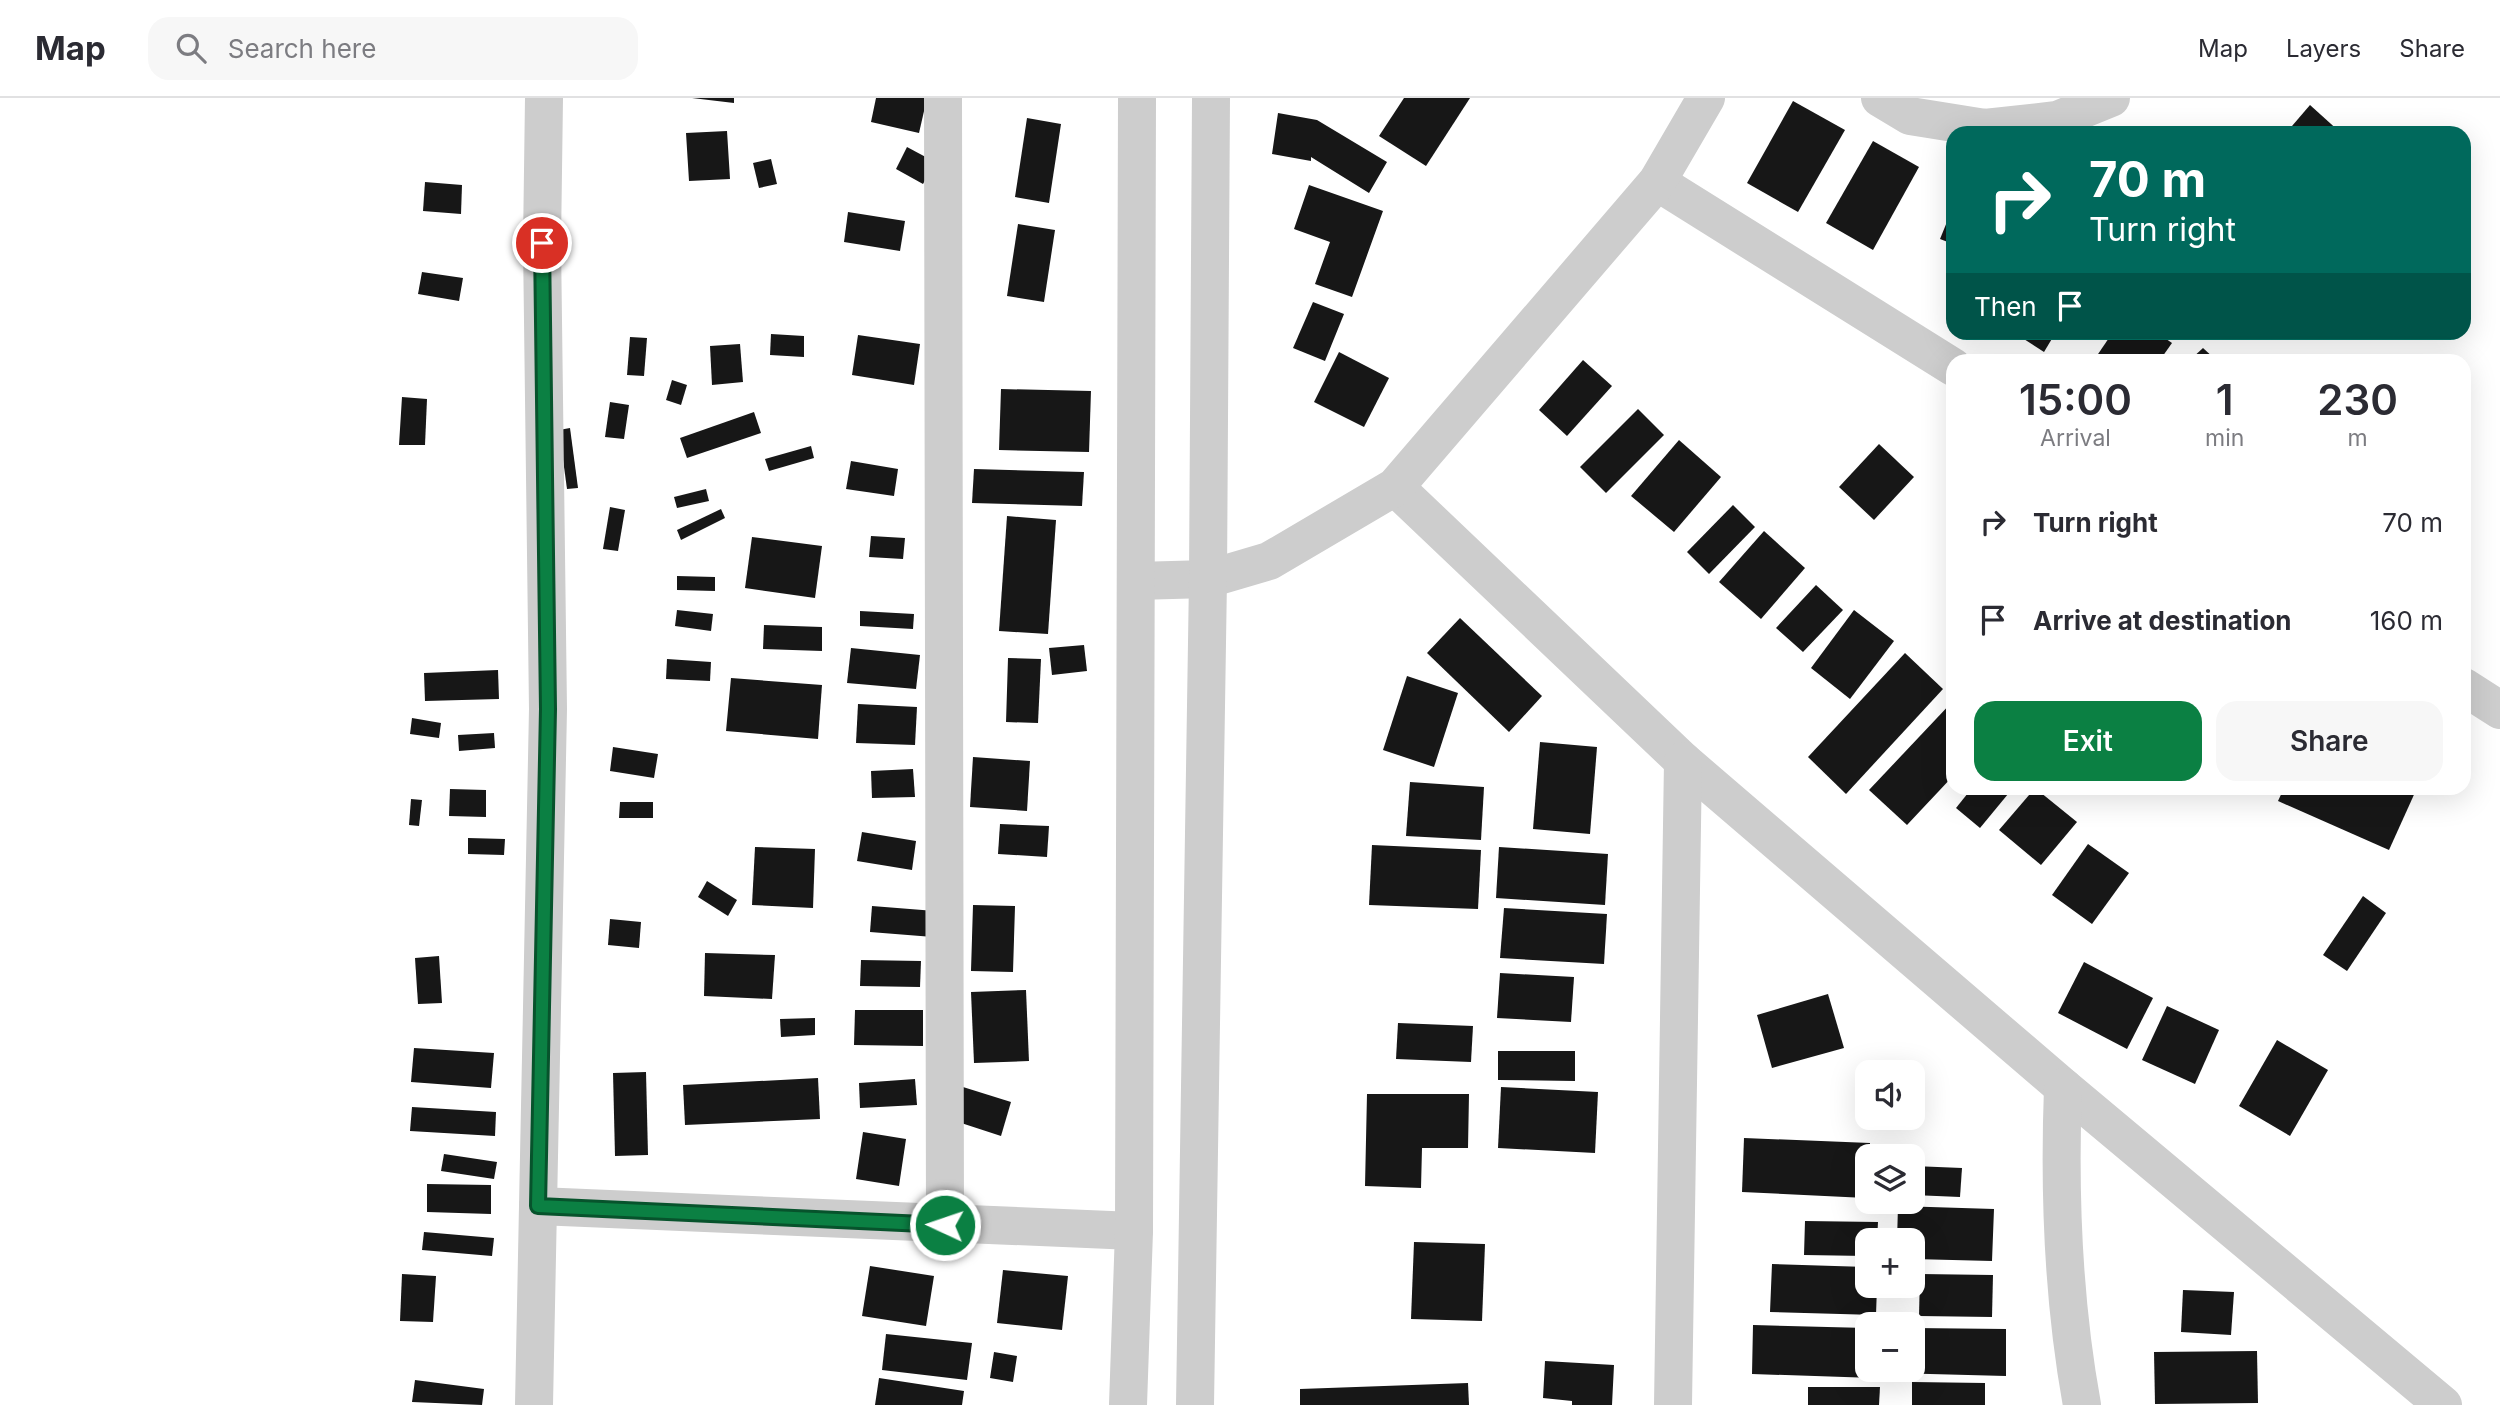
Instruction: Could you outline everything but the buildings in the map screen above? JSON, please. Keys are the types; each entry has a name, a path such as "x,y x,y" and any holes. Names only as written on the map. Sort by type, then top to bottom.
{"street":[{"path":"534,1405 548,709 542,243 544,98"},
{"path":"943,98 945,1225"},
{"path":"1128,1405 1133,1231 1137,98"},
{"path":"1195,1405 1208,579 1212,98"},
{"path":"1136,581 1208,579 1269,561 1395,487 1657,182 1706,98"},
{"path":"1880,98 1910,116 1972,126"},
{"path":"2003,126 2057,120 2110,98"},
{"path":"1657,182 1946,363"},
{"path":"1395,487 1683,761 2063,1087 2444,1405"},
{"path":"2471,691 2500,710"},
{"path":"1673,1405 1683,761"},
{"path":"2063,1087 2060,1169 2073,1357 2082,1405"},
{"path":"538,1206 1133,1231"}],"route":[{"path":"542,243 548,709 538,1206 945,1225"}]}
